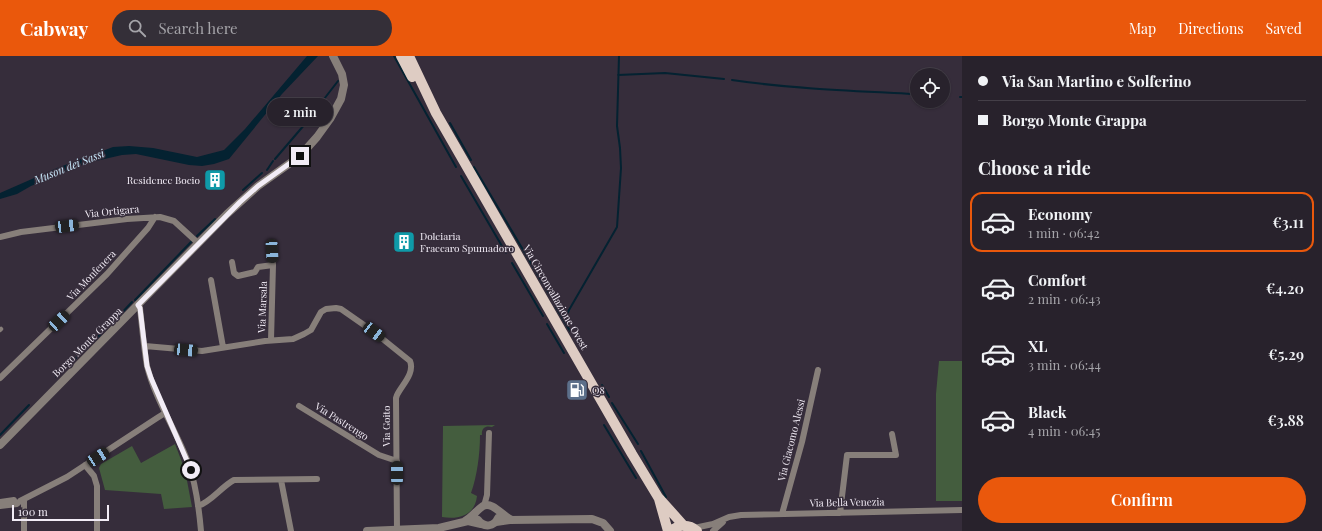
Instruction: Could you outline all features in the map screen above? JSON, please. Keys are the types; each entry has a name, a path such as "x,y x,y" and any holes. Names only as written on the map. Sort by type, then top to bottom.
{"main road":[{"name":"Via Circonvallazione Ovest","path":"401,56 420,91 433,108"},
{"name":"Via Circonvallazione Ovest","path":"409,56 433,108 658,497 670,531 679,526 692,528"},
{"name":"Via Circonvallazione Ovest","path":"658,497 692,528"}],"street":[{"name":"Borgo Monte Grappa","path":"0,445 240,202 258,186 296,160 308,148 338,106 343,92 344,85 342,74 333,56"},
{"path":"155,217 166,218 174,221 198,243"},
{"name":"Via Ortigara","path":"0,237 29,231 155,217"},
{"name":"Via Monfenera","path":"0,378 107,274 148,228 155,217"},
{"name":"Via Marsala","path":"271,340 272,251"},
{"path":"232,262 234,274 238,276 255,272 258,267 273,264"},
{"path":"211,280 223,347"},
{"path":"138,305 140,308 147,366 188,462 198,506 201,531"},
{"name":"Via Goito","path":"287,340 311,330 321,312 326,309 336,308 341,309 374,332 410,361 412,367 410,373 396,395 397,530"},
{"name":"Via Marsala","path":"145,346 202,351 271,340 287,340"},
{"name":"Via Giacomo Alessi","path":"782,514 802,442 818,370"},
{"name":"Via Pastrengo","path":"299,406 379,455 396,461"},
{"path":"0,506 17,504 67,477 166,413"},
{"path":"484,527 478,518 487,508 489,433"},
{"path":"840,513 847,455 896,455 892,434"},
{"path":"85,465 94,476 97,486 97,531"},
{"path":"198,506 205,504 225,485 234,480 317,479"},
{"path":"281,480 291,531"},
{"path":"0,502 22,500"},
{"path":"22,500 24,531"},
{"path":"487,508 512,520"},
{"path":"466,521 487,508"},
{"path":"487,508 498,514 494,525"},
{"name":"Via Bella Venezia","path":"692,528 713,524 733,516 962,510"},
{"path":"713,531 716,527 733,516"},
{"path":"367,531 439,528 466,521 472,521 484,527 512,520 592,519 603,523 610,531"}],"green space":[{"path":"939,361 962,361 962,501 936,501 936,394"},
{"path":"495,425 484,428 482,435 480,435 478,465 471,493 477,496 473,508 470,512 460,517 442,517 443,426"},
{"path":"175,444 185,470 192,507 164,509 161,494 105,490 99,468 101,464 132,446 141,463"}],"water":[{"name":"Muson dei Sassi","path":"307,56 318,56 282,94 229,159 202,166 189,165 136,154 122,155 87,163 31,186 17,194 0,199 0,193 57,168 113,147 129,146 153,148 197,157 224,150 245,129"}],"waterway":[{"path":"394,56 456,167"},
{"path":"564,321 617,227 621,168 617,126 619,56"},
{"path":"618,75 665,73 724,79"},
{"path":"732,80 801,88 910,94"},
{"path":"307,121 338,81"},
{"path":"450,123 471,160"},
{"path":"275,159 305,124"},
{"path":"267,170 273,161"},
{"path":"474,167 551,297"},
{"path":"243,190 262,173"},
{"path":"461,176 506,253"},
{"path":"197,236 215,219"},
{"path":"135,300 191,242"},
{"path":"512,263 543,316"},
{"path":"117,318 132,302"},
{"path":"556,307 570,331"},
{"path":"547,324 564,353"},
{"path":"56,377 103,332"},
{"path":"602,385 609,397"},
{"path":"612,403 638,444"},
{"path":"0,435 29,405"},
{"path":"604,425 636,478"},
{"path":"641,451 666,497"}],"place":[{"name":"Residence Bocio","path":"215,180"},
{"name":"Dolciaria Fraccaro Spumadoro","path":"404,242"},
{"name":"Q8","path":"577,390"}],"route":[{"path":"191,470 147,366 140,308 138,305 240,202 258,186 291,164 300,156"}]}
